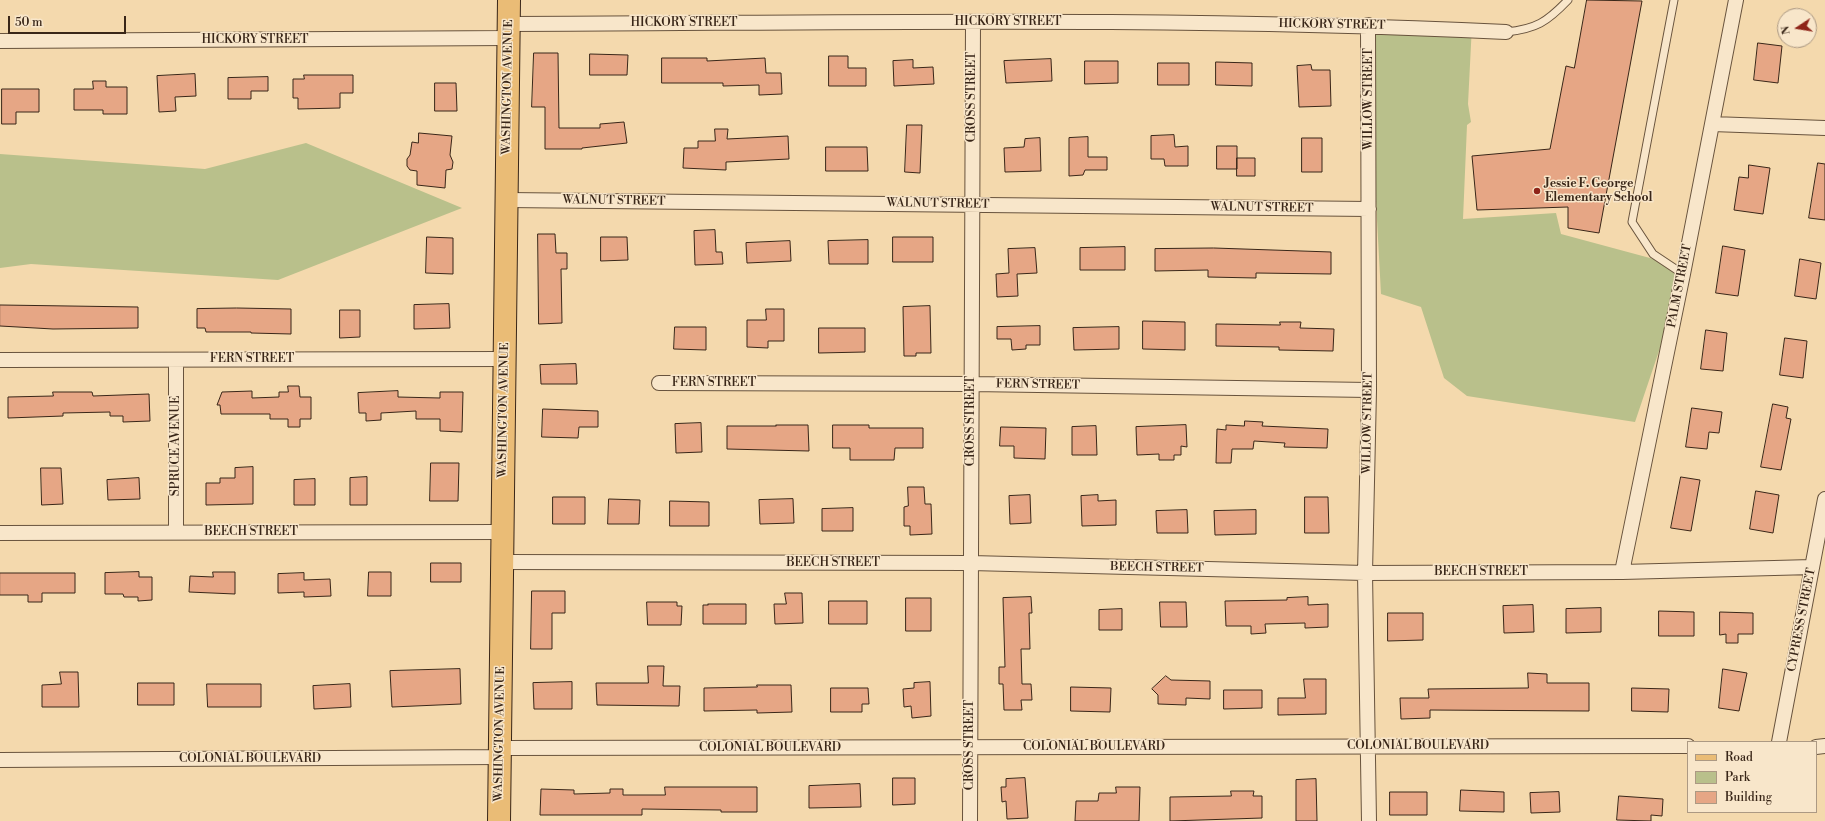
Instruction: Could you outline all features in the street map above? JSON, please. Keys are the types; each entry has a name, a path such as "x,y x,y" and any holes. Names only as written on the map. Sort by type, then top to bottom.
{"main road":[{"name":"WASHINGTON AVENUE","path":"499,821 509,0"}],"street":[{"name":"PALM STREET","path":"1622,572 1683,274 1736,0"},
{"name":"HICKORY STREET","path":"0,41 973,22 1368,25 1506,32"},
{"name":"CROSS STREET","path":"970,821 973,22"},
{"name":"WILLOW STREET","path":"1368,25 1369,390 1365,573 1369,746 1369,821"},
{"path":"1712,124 1825,128"},
{"name":"WALNUT STREET","path":"507,200 1369,209"},
{"name":"FERN STREET","path":"0,360 505,359"},
{"name":"SPRUCE AVENUE","path":"176,360 176,532"},
{"name":"FERN STREET","path":"659,383 972,384 1369,390"},
{"name":"CYPRESS STREET","path":"1779,741 1825,499"},
{"name":"BEECH STREET","path":"0,533 502,532"},
{"name":"BEECH STREET","path":"502,562 971,563 1365,573 1622,572 1812,567"},
{"name":"COLONIAL BOULEVARD","path":"0,760 499,752 970,747 1687,746"}],"lane":[{"path":"1506,32 1523,30 1538,25 1555,13 1568,0"},
{"path":"1674,0 1632,222 1654,254 1683,274"}],"green space":[{"path":"1472,25 1468,104 1471,122 1467,125 1463,219 1556,213 1561,234 1687,268 1635,422 1467,396 1444,378 1421,307 1381,294 1372,127 1372,31"},
{"path":"306,143 462,208 278,280 31,264 0,268 0,154 205,169"}],"building":[{"path":"1587,0 1642,1 1599,233 1568,228 1568,207 1477,210 1472,156 1550,149 1566,66 1574,68"},
{"path":"1758,43 1777,45 1777,48 1782,48 1778,83 1754,80"},
{"path":"534,53 558,53 559,128 600,128 600,124 624,122 627,143 582,149 545,149 545,107 532,107"},
{"path":"590,54 628,55 627,75 590,75"},
{"path":"829,56 848,56 848,68 866,68 866,86 829,86"},
{"path":"662,58 707,58 707,61 765,58 766,73 781,73 782,94 759,95 759,85 723,86 723,83 662,83"},
{"path":"1051,59 1052,81 1006,83 1004,61"},
{"path":"913,60 913,68 933,67 934,84 894,86 893,61"},
{"path":"1085,61 1118,61 1118,83 1085,84"},
{"path":"1216,62 1252,63 1252,86 1216,85"},
{"path":"1158,63 1189,63 1189,85 1158,85"},
{"path":"1311,65 1312,70 1330,70 1331,106 1299,107 1297,66"},
{"path":"195,74 196,96 175,97 176,111 159,112 157,76"},
{"path":"304,75 353,75 353,93 340,93 340,108 298,109 298,98 293,98 293,79 304,79"},
{"path":"268,77 268,91 251,91 251,99 228,99 228,78"},
{"path":"93,81 106,81 106,87 127,87 127,114 103,114 103,110 74,110 74,89 93,89"},
{"path":"435,83 456,83 457,111 435,111"},
{"path":"2,89 39,89 39,112 16,112 16,124 2,124"},
{"path":"907,125 922,125 920,173 905,172"},
{"path":"715,129 728,129 727,139 788,136 789,159 726,162 726,170 683,168 684,148 698,148 698,141 715,141"},
{"path":"419,133 452,136 450,155 453,162 452,169 446,170 445,188 417,185 417,171 410,170 407,166 407,159 410,155 412,142 418,143"},
{"path":"1174,135 1175,147 1188,146 1188,166 1165,166 1164,159 1151,159 1151,136"},
{"path":"1088,137 1088,157 1107,157 1107,170 1085,170 1083,175 1069,176 1069,138"},
{"path":"1040,138 1041,171 1005,172 1004,148 1024,147 1025,139"},
{"path":"1302,138 1322,138 1322,172 1302,172"},
{"path":"1217,146 1237,146 1237,169 1217,169"},
{"path":"826,147 867,147 868,171 826,171"},
{"path":"1237,158 1255,158 1255,176 1237,176"},
{"path":"1818,163 1825,164 1825,220 1809,218"},
{"path":"1749,165 1770,168 1763,214 1734,210 1739,177 1748,178"},
{"path":"715,230 716,252 722,252 723,264 695,265 694,231"},
{"path":"538,234 555,234 556,253 567,253 567,269 561,269 562,323 539,324"},
{"path":"427,237 453,238 453,274 426,273"},
{"path":"601,237 627,237 628,260 601,261"},
{"path":"893,237 933,237 933,262 893,262"},
{"path":"868,240 868,264 829,264 828,241"},
{"path":"790,241 791,261 747,263 746,243"},
{"path":"1723,246 1745,250 1738,296 1716,293"},
{"path":"1125,247 1125,270 1080,270 1080,248"},
{"path":"1035,248 1037,273 1017,274 1018,296 997,297 996,274 1009,273 1008,249"},
{"path":"1214,248 1331,252 1331,274 1256,273 1256,278 1208,277 1208,270 1155,271 1155,249"},
{"path":"1800,259 1821,263 1816,299 1795,296"},
{"path":"449,304 450,328 414,329 414,305"},
{"path":"0,305 138,307 138,328 53,329 0,326"},
{"path":"930,306 931,353 916,353 916,356 904,356 903,307"},
{"path":"197,309 291,309 291,334 206,332 205,328 197,328"},
{"path":"766,309 784,309 784,341 768,341 768,348 747,347 747,320 766,320"},
{"path":"340,310 360,310 360,337 340,338"},
{"path":"1143,321 1185,322 1185,350 1143,349"},
{"path":"1280,322 1301,322 1300,328 1334,329 1333,351 1279,350 1279,347 1216,346 1216,324 1280,325"},
{"path":"1040,326 1040,345 1026,345 1026,349 1012,350 1011,339 997,339 997,327"},
{"path":"675,327 706,327 706,350 674,349"},
{"path":"1119,327 1119,349 1074,350 1073,328"},
{"path":"819,328 865,328 865,352 819,353"},
{"path":"1706,330 1727,333 1723,371 1701,369"},
{"path":"1785,338 1807,341 1803,378 1780,375"},
{"path":"576,364 577,384 541,384 540,365"},
{"path":"288,386 299,386 300,397 311,397 311,419 300,419 300,427 288,427 288,419 270,419 270,414 221,414 220,405 217,405 222,392 252,391 252,398 279,397 279,392 288,392"},
{"path":"398,391 398,397 440,398 440,392 463,392 462,432 440,431 440,419 416,419 416,411 381,413 381,420 366,421 366,413 359,413 358,393"},
{"path":"53,392 92,392 93,396 149,394 150,421 123,422 123,416 110,416 110,412 63,413 63,416 8,418 8,397 53,396"},
{"path":"1773,404 1788,407 1786,418 1791,419 1781,470 1761,467"},
{"path":"1692,408 1722,412 1719,433 1709,432 1707,449 1686,447"},
{"path":"543,409 598,411 598,427 579,427 578,438 542,437"},
{"path":"1245,421 1263,422 1262,426 1328,429 1327,448 1284,447 1285,443 1254,441 1253,449 1232,449 1231,463 1216,463 1217,429 1226,430 1226,425 1244,426"},
{"path":"701,423 702,452 676,453 675,424"},
{"path":"808,425 809,451 727,449 727,426"},
{"path":"833,425 869,425 869,428 923,428 923,448 895,448 894,460 850,460 850,448 833,448"},
{"path":"1186,425 1187,447 1181,446 1181,455 1174,455 1174,460 1159,460 1159,454 1137,455 1136,427"},
{"path":"1096,426 1097,455 1072,455 1072,427"},
{"path":"1001,427 1046,428 1045,459 1014,458 1014,446 1000,446"},
{"path":"431,463 459,463 458,501 430,501"},
{"path":"253,467 253,504 206,505 206,483 220,483 220,478 235,478 235,468"},
{"path":"41,468 61,468 63,504 42,505"},
{"path":"367,477 367,505 350,505 350,478"},
{"path":"1681,477 1700,480 1691,531 1671,528"},
{"path":"139,478 140,499 108,500 107,480"},
{"path":"315,479 315,505 294,505 294,480"},
{"path":"908,487 924,487 925,504 931,504 932,534 910,535 910,526 904,526 904,507 908,506"},
{"path":"1756,491 1779,495 1773,533 1750,529"},
{"path":"1030,495 1031,523 1010,524 1009,496"},
{"path":"1098,495 1098,501 1116,500 1116,525 1082,526 1081,496"},
{"path":"553,497 585,497 585,524 553,524"},
{"path":"1305,497 1328,497 1329,533 1305,533"},
{"path":"609,499 640,500 639,524 608,524"},
{"path":"793,499 794,523 760,524 759,500"},
{"path":"670,501 709,502 709,526 670,526"},
{"path":"853,508 853,531 822,531 822,509"},
{"path":"1187,510 1188,533 1157,533 1156,511"},
{"path":"1256,510 1256,534 1215,535 1214,511"},
{"path":"431,563 461,563 461,582 431,582"},
{"path":"139,572 139,577 152,577 152,600 138,601 138,597 124,597 123,594 105,594 105,573"},
{"path":"213,572 235,572 235,594 189,592 190,576 213,577"},
{"path":"369,572 391,572 391,596 368,596"},
{"path":"0,573 75,573 75,593 42,593 42,602 28,602 28,595 0,595"},
{"path":"304,573 304,580 330,579 331,596 304,597 304,592 278,593 278,574"},
{"path":"532,591 565,591 565,613 552,613 552,649 531,649"},
{"path":"785,593 802,593 803,623 775,624 774,604 786,604"},
{"path":"1031,597 1032,613 1029,613 1030,649 1021,649 1022,684 1031,684 1032,700 1021,700 1022,710 1004,710 1003,684 999,684 999,667 1005,667 1003,598"},
{"path":"1308,597 1308,605 1328,604 1328,627 1305,628 1305,623 1265,624 1266,633 1251,634 1251,626 1226,626 1225,601 1287,600 1287,598"},
{"path":"906,598 931,598 931,631 906,631"},
{"path":"829,601 867,601 867,624 829,624"},
{"path":"647,602 677,602 677,606 682,606 681,625 648,625"},
{"path":"1160,602 1186,602 1187,627 1161,627"},
{"path":"746,604 746,624 703,624 703,605"},
{"path":"1533,605 1534,632 1504,633 1503,606"},
{"path":"1601,608 1601,632 1566,633 1566,609"},
{"path":"1122,609 1122,630 1099,630 1099,610"},
{"path":"1659,611 1694,612 1694,636 1659,636"},
{"path":"1720,612 1753,613 1753,634 1738,634 1738,643 1726,643 1726,634 1720,635"},
{"path":"1388,613 1423,613 1423,640 1388,641"},
{"path":"648,666 664,666 663,686 680,686 679,706 597,705 596,683 648,683"},
{"path":"460,669 461,704 392,707 390,671"},
{"path":"1723,669 1747,673 1739,711 1719,708"},
{"path":"60,672 78,672 79,707 42,707 42,685 61,684"},
{"path":"1528,673 1547,674 1547,683 1589,683 1589,711 1430,710 1430,718 1401,719 1400,698 1429,698 1428,689 1528,688"},
{"path":"1166,676 1171,680 1210,681 1210,699 1186,698 1186,705 1158,704 1158,695 1152,689"},
{"path":"1304,679 1326,679 1326,714 1278,715 1278,698 1305,698"},
{"path":"572,682 572,709 534,709 533,683"},
{"path":"930,682 931,716 912,718 911,706 904,707 903,689 914,688 914,683"},
{"path":"138,683 174,683 174,705 138,705"},
{"path":"207,684 261,684 261,707 208,707"},
{"path":"350,684 351,707 314,709 313,686"},
{"path":"757,685 791,685 792,712 757,713 757,710 704,711 704,688 757,687"},
{"path":"1071,687 1111,688 1110,712 1071,711"},
{"path":"831,688 868,688 869,704 862,704 862,712 831,712"},
{"path":"1632,688 1669,689 1668,712 1632,711"},
{"path":"1224,690 1262,690 1262,708 1224,709"},
{"path":"893,778 915,778 915,804 893,805"},
{"path":"1025,778 1028,818 1007,819 1006,801 1002,802 1001,787 1006,787 1006,779"},
{"path":"1316,779 1317,821 1296,821 1296,780"},
{"path":"860,784 861,807 809,808 809,786"},
{"path":"665,787 757,787 757,812 642,809 642,815 540,815 541,789 574,790 574,794 610,793 610,789 623,789 623,795 665,795"},
{"path":"1116,787 1140,787 1139,821 1075,821 1076,801 1098,801 1099,793 1116,793"},
{"path":"1461,790 1504,792 1504,812 1460,811"},
{"path":"1231,791 1254,791 1253,796 1262,796 1262,818 1170,821 1170,797 1231,796"},
{"path":"1390,792 1427,792 1427,815 1390,815"},
{"path":"1559,792 1560,812 1531,813 1530,793"},
{"path":"1619,796 1663,799 1662,816 1651,815 1651,821 1617,820"}],"place":[{"name":"Jessie F. George Elementary School","path":"1537,191"}]}
